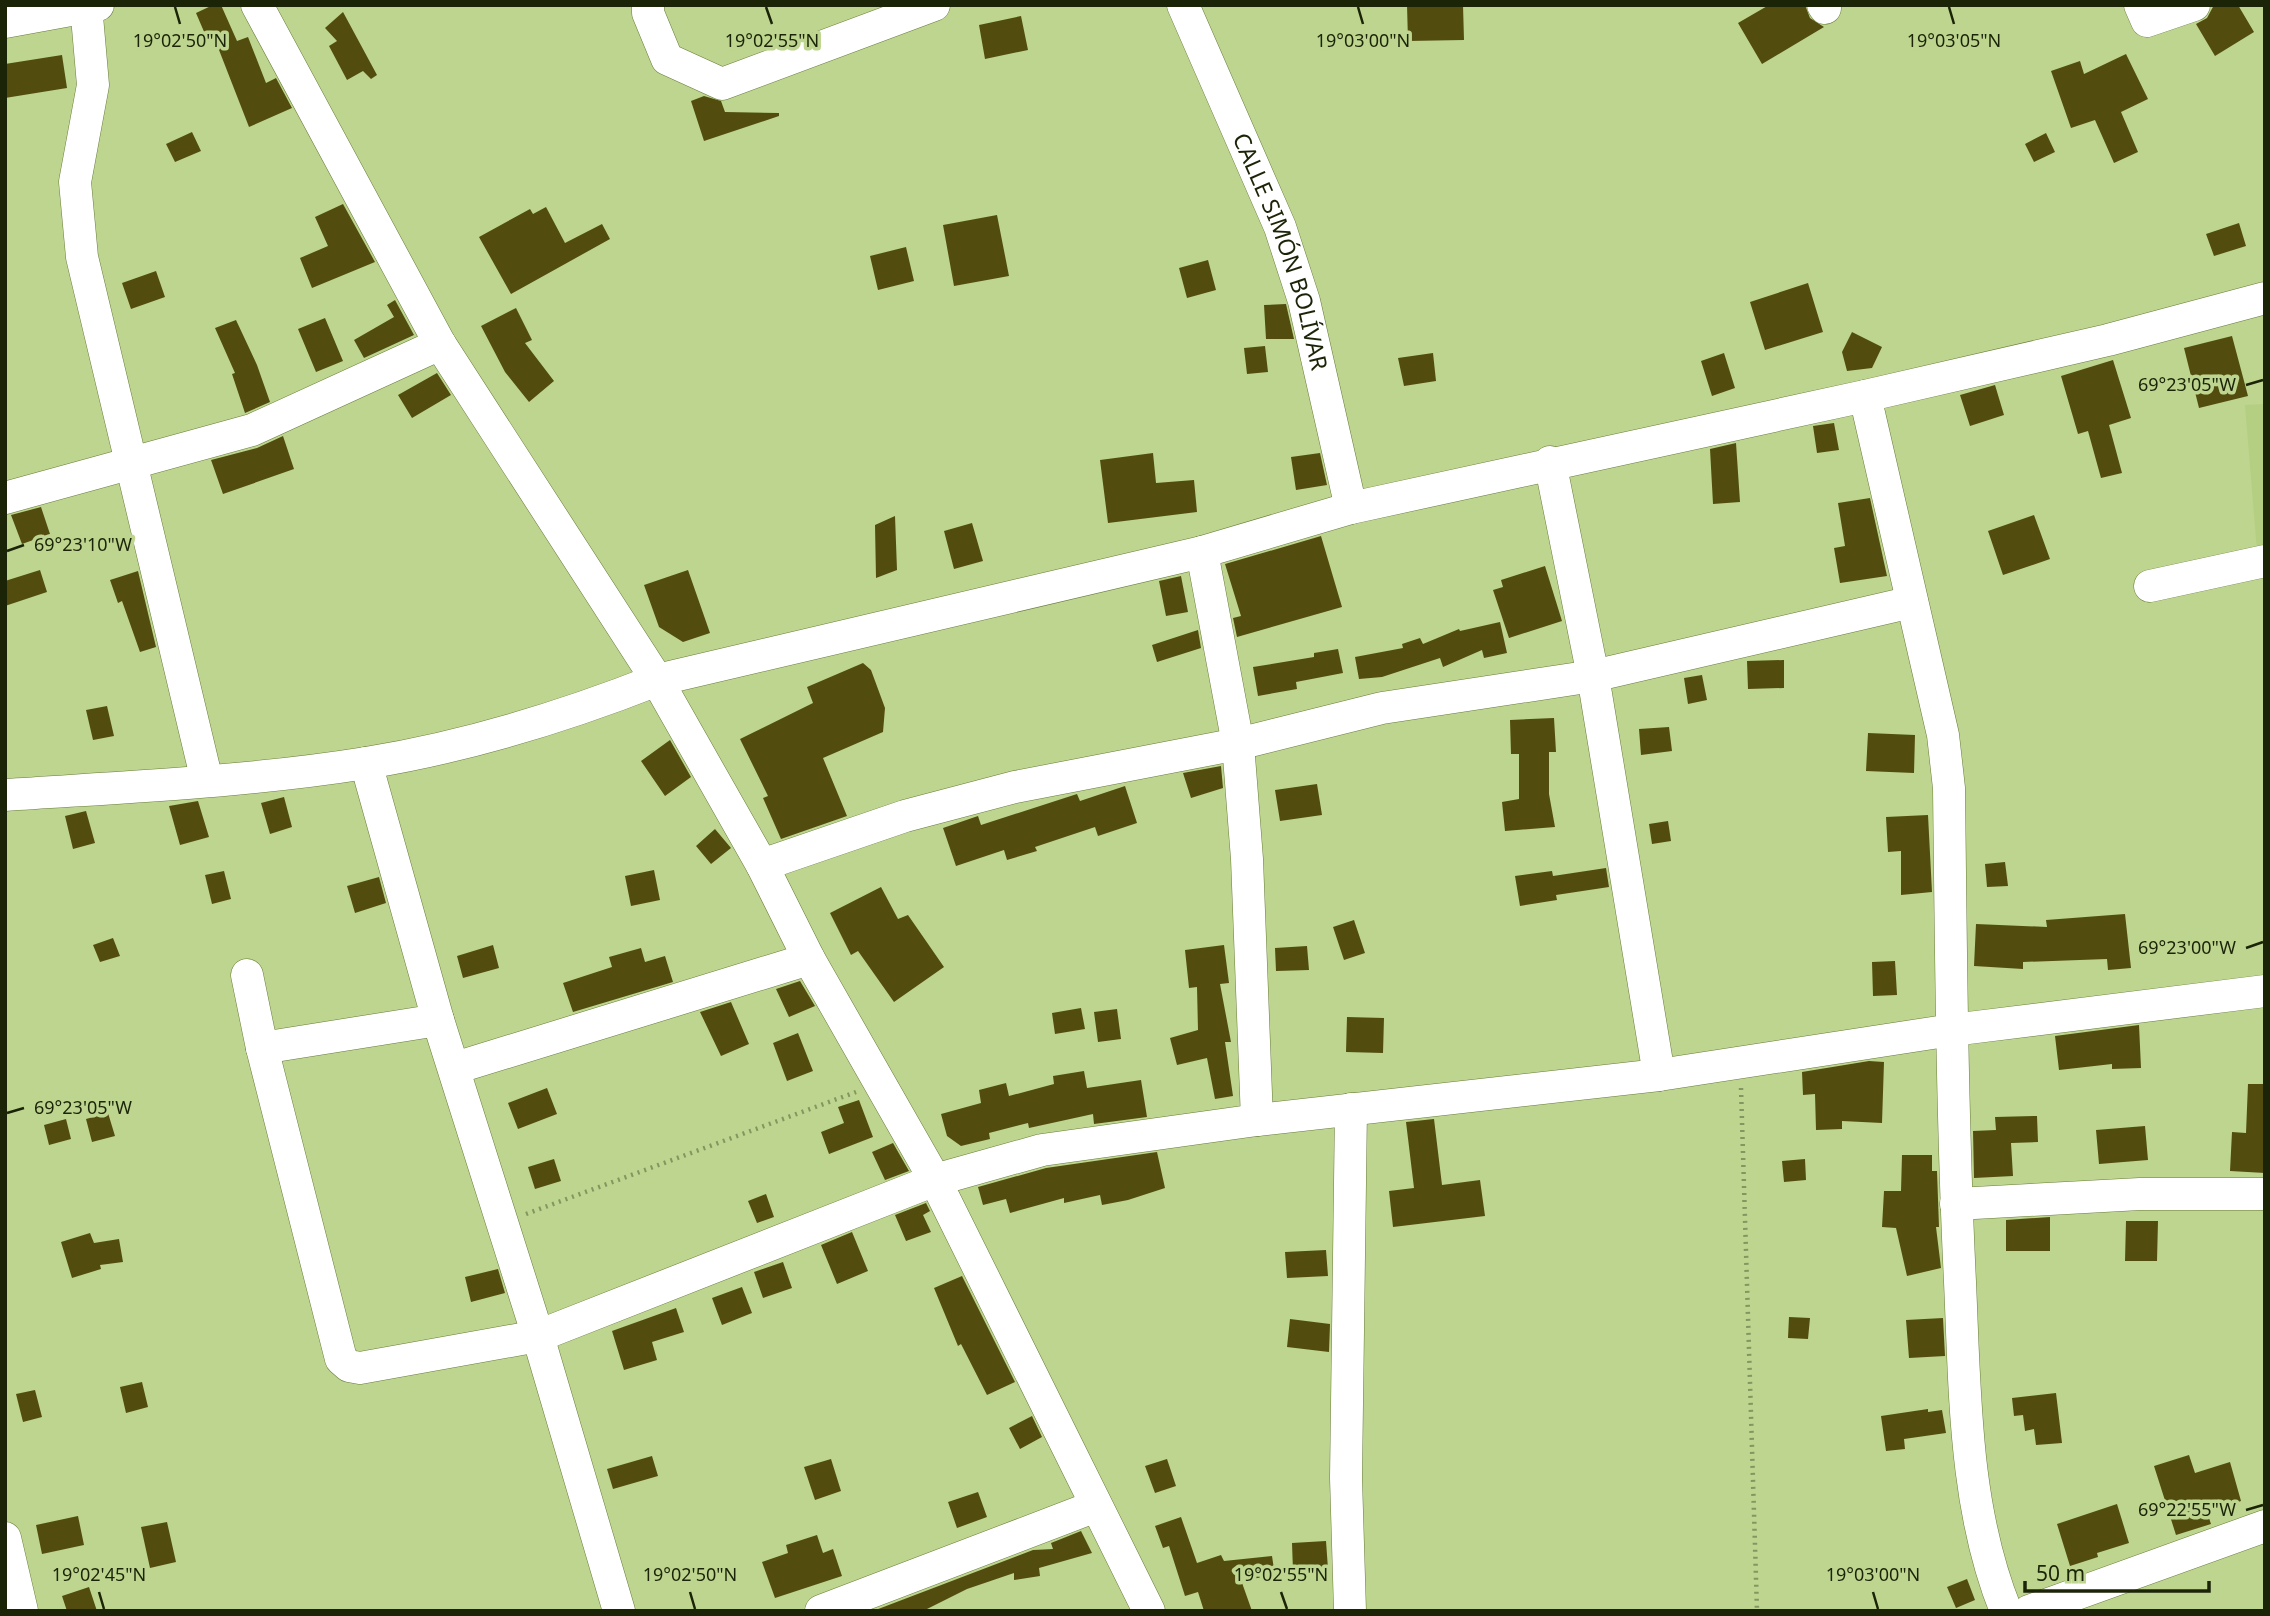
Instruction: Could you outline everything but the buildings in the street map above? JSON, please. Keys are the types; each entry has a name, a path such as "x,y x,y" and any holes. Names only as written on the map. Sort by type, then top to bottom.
{"street":[{"path":"257,5 440,344 657,680 762,865 809,959 935,1180 1149,1611"},
{"path":"648,5 648,13 667,59 722,84 934,5"},
{"name":"CALLE SIMÓN BOLÍVAR","path":"1183,5 1280,227 1304,301 1351,508"},
{"path":"2140,5 2147,21 2194,5"},
{"path":"5,22 90,6 93,85 75,182 85,270 207,781"},
{"path":"5,795 207,781 366,763 468,741 580,710 657,680 1202,552 1351,508 1550,462 1865,397 2108,340 2265,298"},
{"path":"5,498 252,430 440,344"},
{"path":"1865,397 1943,735 1949,788 1956,1204 1966,1411 1988,1567 2006,1611"},
{"path":"1550,462 1593,676 1659,1075"},
{"path":"1202,552 1238,744 1247,859 1257,1119"},
{"path":"2150,586 2265,561"},
{"path":"762,865 905,816 1015,787 1238,744 1382,708 1593,676 1912,602"},
{"path":"366,763 438,1020 503,1222 620,1611"},
{"path":"455,1068 809,959"},
{"path":"247,975 262,1048 341,1359 349,1366 360,1368 538,1336 935,1180 1042,1150 1257,1119 1659,1075 1952,1030 2265,991"},
{"path":"262,1048 438,1020"},
{"path":"1350,1611 1346,1478 1351,1110"},
{"path":"1956,1204 2140,1194 2265,1194"},
{"path":"821,1611 1096,1506"},
{"path":"2029,1611 2265,1526"},
{"path":"5,1538 22,1611"}],"path":[{"path":"1740,1063 1757,1611"},
{"path":"503,1222 880,1083"}],"shaded area":[{"path":"2265,404 2265,549 2257,551 2245,405"}]}
